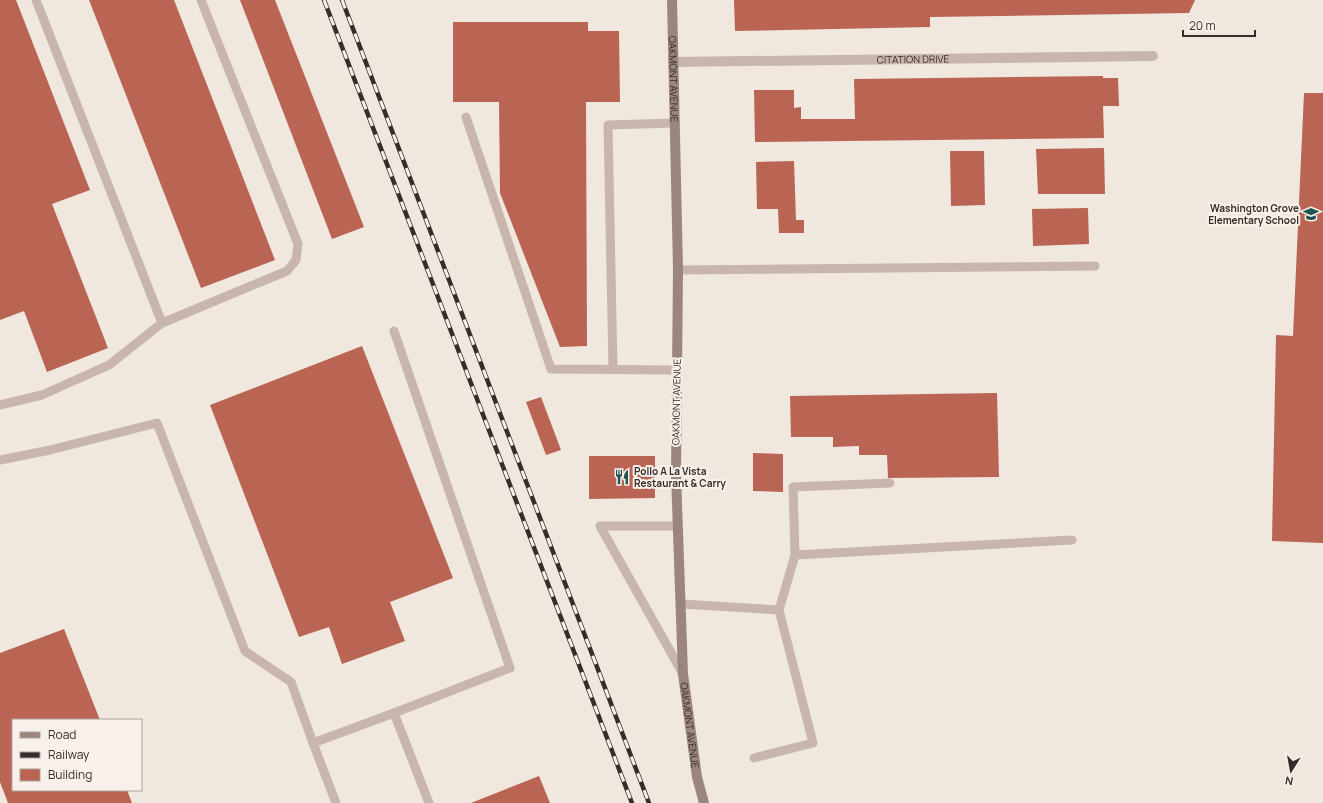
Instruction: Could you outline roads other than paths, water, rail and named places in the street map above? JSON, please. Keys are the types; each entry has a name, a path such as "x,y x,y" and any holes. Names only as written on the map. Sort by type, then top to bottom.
{"street":[{"name":"OAKMONT AVENUE","path":"672,0 678,270 676,475 680,604 683,674 697,777 704,803"},
{"name":"CITATION DRIVE","path":"673,62 1153,56"}],"lane":[{"path":"36,0 162,323"},
{"path":"0,405 42,395 109,365 162,323 287,271 296,260 298,244 201,0"},
{"path":"466,117 551,369 677,370"},
{"path":"613,369 608,125 674,123"},
{"path":"678,270 1095,266"},
{"path":"313,743 510,668 394,331"},
{"path":"0,460 50,450 157,423 244,651 291,682 336,803"},
{"path":"754,758 813,743 779,610 795,555 793,487 890,483"},
{"path":"677,526 600,526 683,674"},
{"path":"795,555 1072,540"},
{"path":"680,604 779,610"},
{"path":"394,713 429,803"}],"railway":[{"path":"324,0 632,803"},
{"path":"342,0 649,803"}],"place":[{"name":"Washington Grove Elementary School","path":"1311,214"},
{"name":"Pollo A La Vista Restaurant & Carry","path":"622,477"}]}
